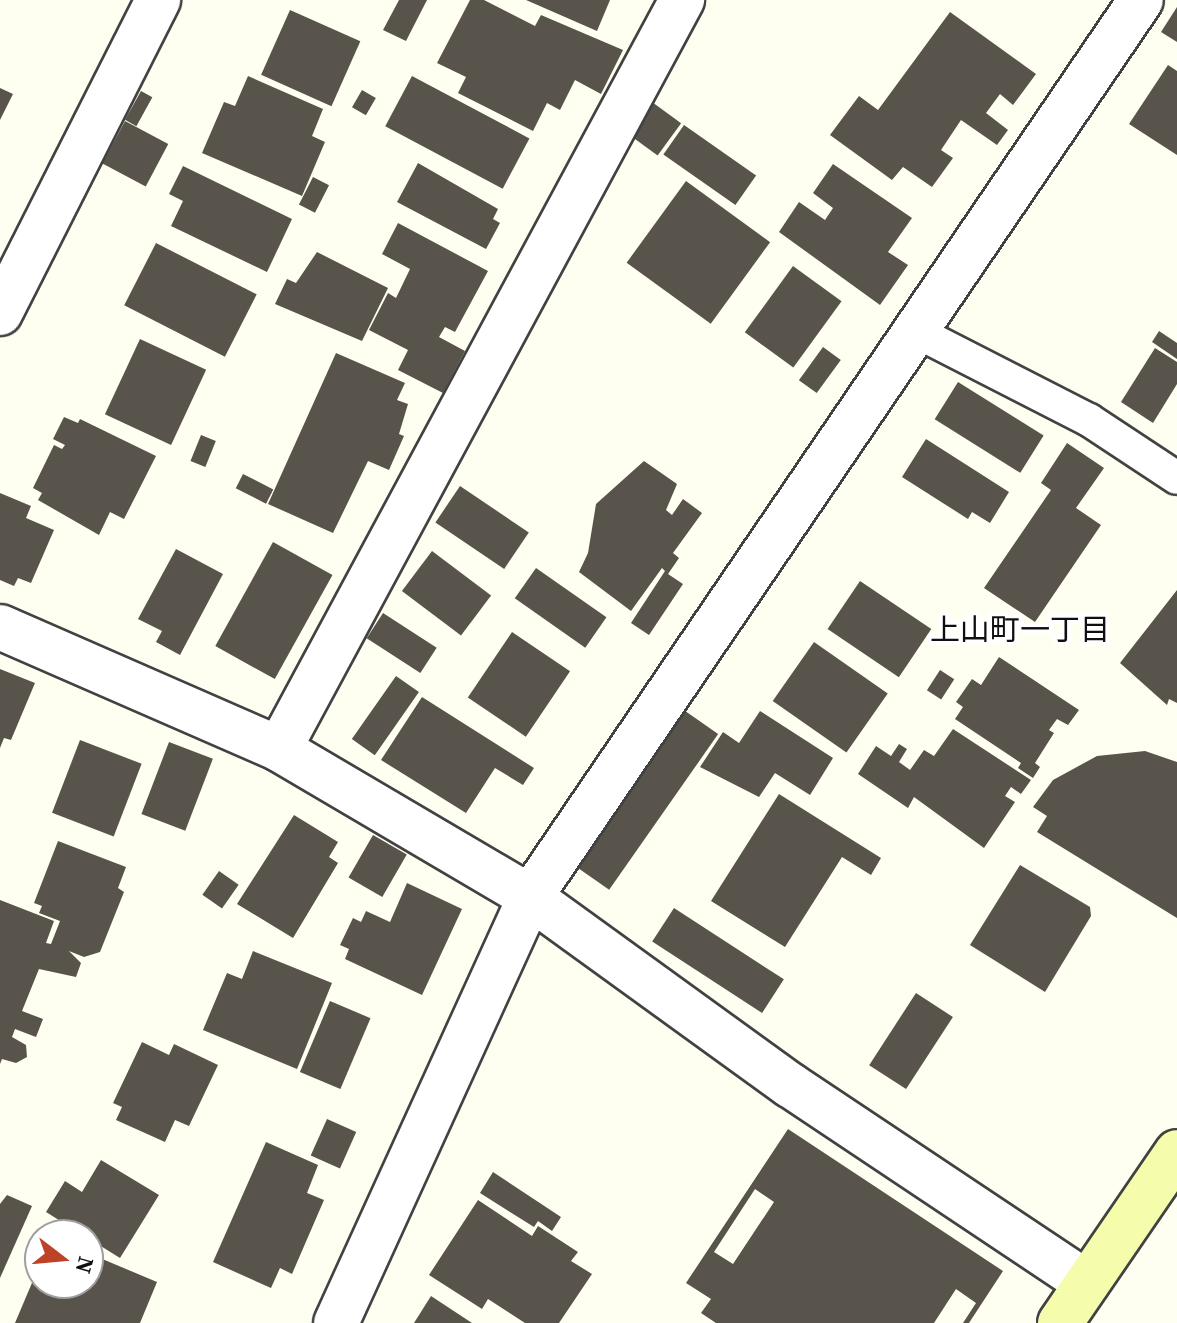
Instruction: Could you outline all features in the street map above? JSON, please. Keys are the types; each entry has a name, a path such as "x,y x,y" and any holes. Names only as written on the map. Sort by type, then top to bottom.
{"street":[{"path":"0,313 158,0"},
{"path":"279,749 682,0"},
{"path":"336,1323 530,897 1141,0"},
{"path":"0,627 279,749 530,897 790,1085 1087,1283"},
{"path":"1060,1323 1177,1152"}],"lane":[{"path":"917,332 1089,420 1177,478"}],"building":[{"path":"399,0 427,0 406,41 383,30"},
{"path":"470,0 484,0 535,26 541,15 623,50 601,94 575,80 560,110 547,103 533,131 458,93 466,77 437,63"},
{"path":"526,0 610,0 597,31"},
{"path":"1177,7 1177,42 1161,32"},
{"path":"290,10 360,41 331,106 261,75"},
{"path":"950,12 1036,74 1013,105 1000,94 986,113 1008,130 997,145 961,120 941,150 953,158 932,187 903,167 892,180 830,135 859,96 878,110"},
{"path":"1168,65 1177,71 1177,155 1129,124"},
{"path":"248,76 323,109 312,136 325,142 302,196 202,153 224,102 235,106"},
{"path":"412,76 529,138 503,189 385,126"},
{"path":"0,88 13,94 0,120"},
{"path":"362,90 376,98 366,115 352,107"},
{"path":"141,91 152,97 136,126 125,120"},
{"path":"652,102 681,123 658,156 628,134"},
{"path":"125,121 168,144 146,186 102,163"},
{"path":"684,125 756,175 735,205 663,154"},
{"path":"418,163 498,209 493,219 500,223 486,249 397,202"},
{"path":"833,164 912,218 888,252 908,265 880,305 779,232 799,202 825,220 833,208 813,193"},
{"path":"183,166 292,219 267,272 171,226 183,201 169,194"},
{"path":"313,177 329,185 315,213 299,205"},
{"path":"686,181 770,242 711,324 627,263"},
{"path":"398,223 488,271 455,332 445,327 439,337 465,351 443,393 398,370 408,350 369,330 388,293 396,298 410,269 382,254"},
{"path":"156,243 257,294 225,357 124,305"},
{"path":"317,252 388,288 362,341 275,304 287,279 296,283"},
{"path":"793,266 842,301 793,368 745,332"},
{"path":"1159,331 1177,343 1177,359 1152,342"},
{"path":"140,339 206,370 171,445 105,414"},
{"path":"823,347 841,360 817,393 799,380"},
{"path":"1155,348 1177,362 1177,384 1153,423 1121,402"},
{"path":"336,353 405,383 397,400 408,404 399,434 404,436 389,470 368,461 333,533 268,504"},
{"path":"958,382 1044,436 1020,473 935,419"},
{"path":"64,417 78,423 80,419 156,456 124,519 110,512 99,535 38,500 42,493 33,488 54,445 62,449 65,445 53,439"},
{"path":"201,435 216,441 205,467 191,461"},
{"path":"926,439 1009,492 990,523 972,512 968,519 902,477"},
{"path":"1067,443 1104,468 1076,508 1101,525 1035,622 984,588 1051,490 1041,483"},
{"path":"644,461 677,484 666,510 672,515 683,499 702,513 673,553 679,558 668,574 683,584 649,635 631,623 665,571 662,568 631,611 579,572 588,553 596,504"},
{"path":"243,474 273,489 266,504 236,488"},
{"path":"460,486 529,532 504,569 435,522"},
{"path":"0,493 31,506 26,518 54,530 31,583 18,578 14,586 0,580"},
{"path":"273,542 332,575 275,679 215,646"},
{"path":"176,549 223,574 180,655 156,642 162,631 138,619"},
{"path":"432,551 491,596 461,635 402,591"},
{"path":"536,568 606,617 585,648 515,598"},
{"path":"860,581 931,629 899,677 828,629"},
{"path":"1177,590 1177,703 1169,699 1167,705 1120,663"},
{"path":"383,613 437,648 420,673 367,638"},
{"path":"512,632 570,671 526,737 468,697"},
{"path":"814,642 888,694 846,753 773,701"},
{"path":"999,657 1079,710 1068,725 1057,719 1049,730 1054,733 1035,763 1040,767 1033,778 1018,768 1021,763 955,719 963,707 956,702 972,679 981,685"},
{"path":"0,669 35,683 11,740 4,738 0,748"},
{"path":"940,670 954,679 941,699 927,690"},
{"path":"396,676 419,692 375,755 352,739"},
{"path":"422,697 534,768 523,785 495,768 466,813 381,760"},
{"path":"678,706 718,734 609,890 569,862"},
{"path":"760,711 833,758 810,795 775,773 759,797 700,767 723,732 739,743"},
{"path":"953,729 1031,780 1021,794 1011,787 1005,796 1015,802 984,848 914,797 908,808 858,774 876,746 891,756 899,744 907,749 899,762 910,770 924,750 934,756"},
{"path":"80,740 142,764 114,836 52,813"},
{"path":"169,742 213,759 185,831 141,814"},
{"path":"1145,751 1177,762 1177,918 1037,832 1047,816 1033,807 1053,780 1097,756"},
{"path":"779,794 881,858 871,875 842,857 785,947 711,901"},
{"path":"294,815 338,842 329,857 338,863 293,938 237,904"},
{"path":"373,835 407,854 382,897 348,877"},
{"path":"58,841 126,867 118,888 124,892 100,952 84,957 69,951 81,963 76,977 39,969 22,1011 43,1019 36,1037 15,1029 12,1037 26,1045 27,1057 16,1063 2,1059 0,1064 0,900 54,921 46,943 51,944 60,921 39,913 42,906 34,903"},
{"path":"1020,865 1090,907 1091,916 1045,992 970,945"},
{"path":"219,871 239,885 222,909 202,895"},
{"path":"407,883 462,909 422,995 345,959 349,949 340,945 353,918 361,922 366,911 390,922"},
{"path":"674,908 784,979 762,1013 652,942"},
{"path":"253,951 332,983 297,1069 203,1030 227,973 242,979"},
{"path":"916,993 953,1017 906,1089 869,1065"},
{"path":"330,1001 371,1018 340,1089 300,1072"},
{"path":"142,1042 169,1055 174,1044 218,1065 189,1126 175,1120 165,1142 116,1120 122,1107 113,1103"},
{"path":"327,1119 356,1132 340,1169 311,1156"},
{"path":"788,1129 1003,1271 969,1323 963,1323 976,1303 956,1289 934,1323 716,1323 701,1313 711,1299 686,1283","holes":["755,1189 774,1202 733,1264 714,1252"]},
{"path":"266,1142 318,1165 307,1193 324,1200 292,1274 280,1268 271,1288 213,1262"},
{"path":"101,1160 159,1195 120,1258 104,1248 104,1219 57,1219 46,1212 65,1181 82,1192"},
{"path":"493,1172 561,1217 552,1231 538,1221 534,1227 480,1193"},
{"path":"7,1195 32,1206 0,1278 0,1204"},
{"path":"478,1200 532,1236 538,1226 578,1252 571,1261 592,1274 559,1323 525,1323 488,1299 482,1309 429,1275"},
{"path":"104,1260 157,1282 140,1323 15,1323 25,1299 104,1299"},
{"path":"431,1296 472,1323 414,1323"}],"district":[{"name":"上山町一丁目","path":"1020,630"}]}
